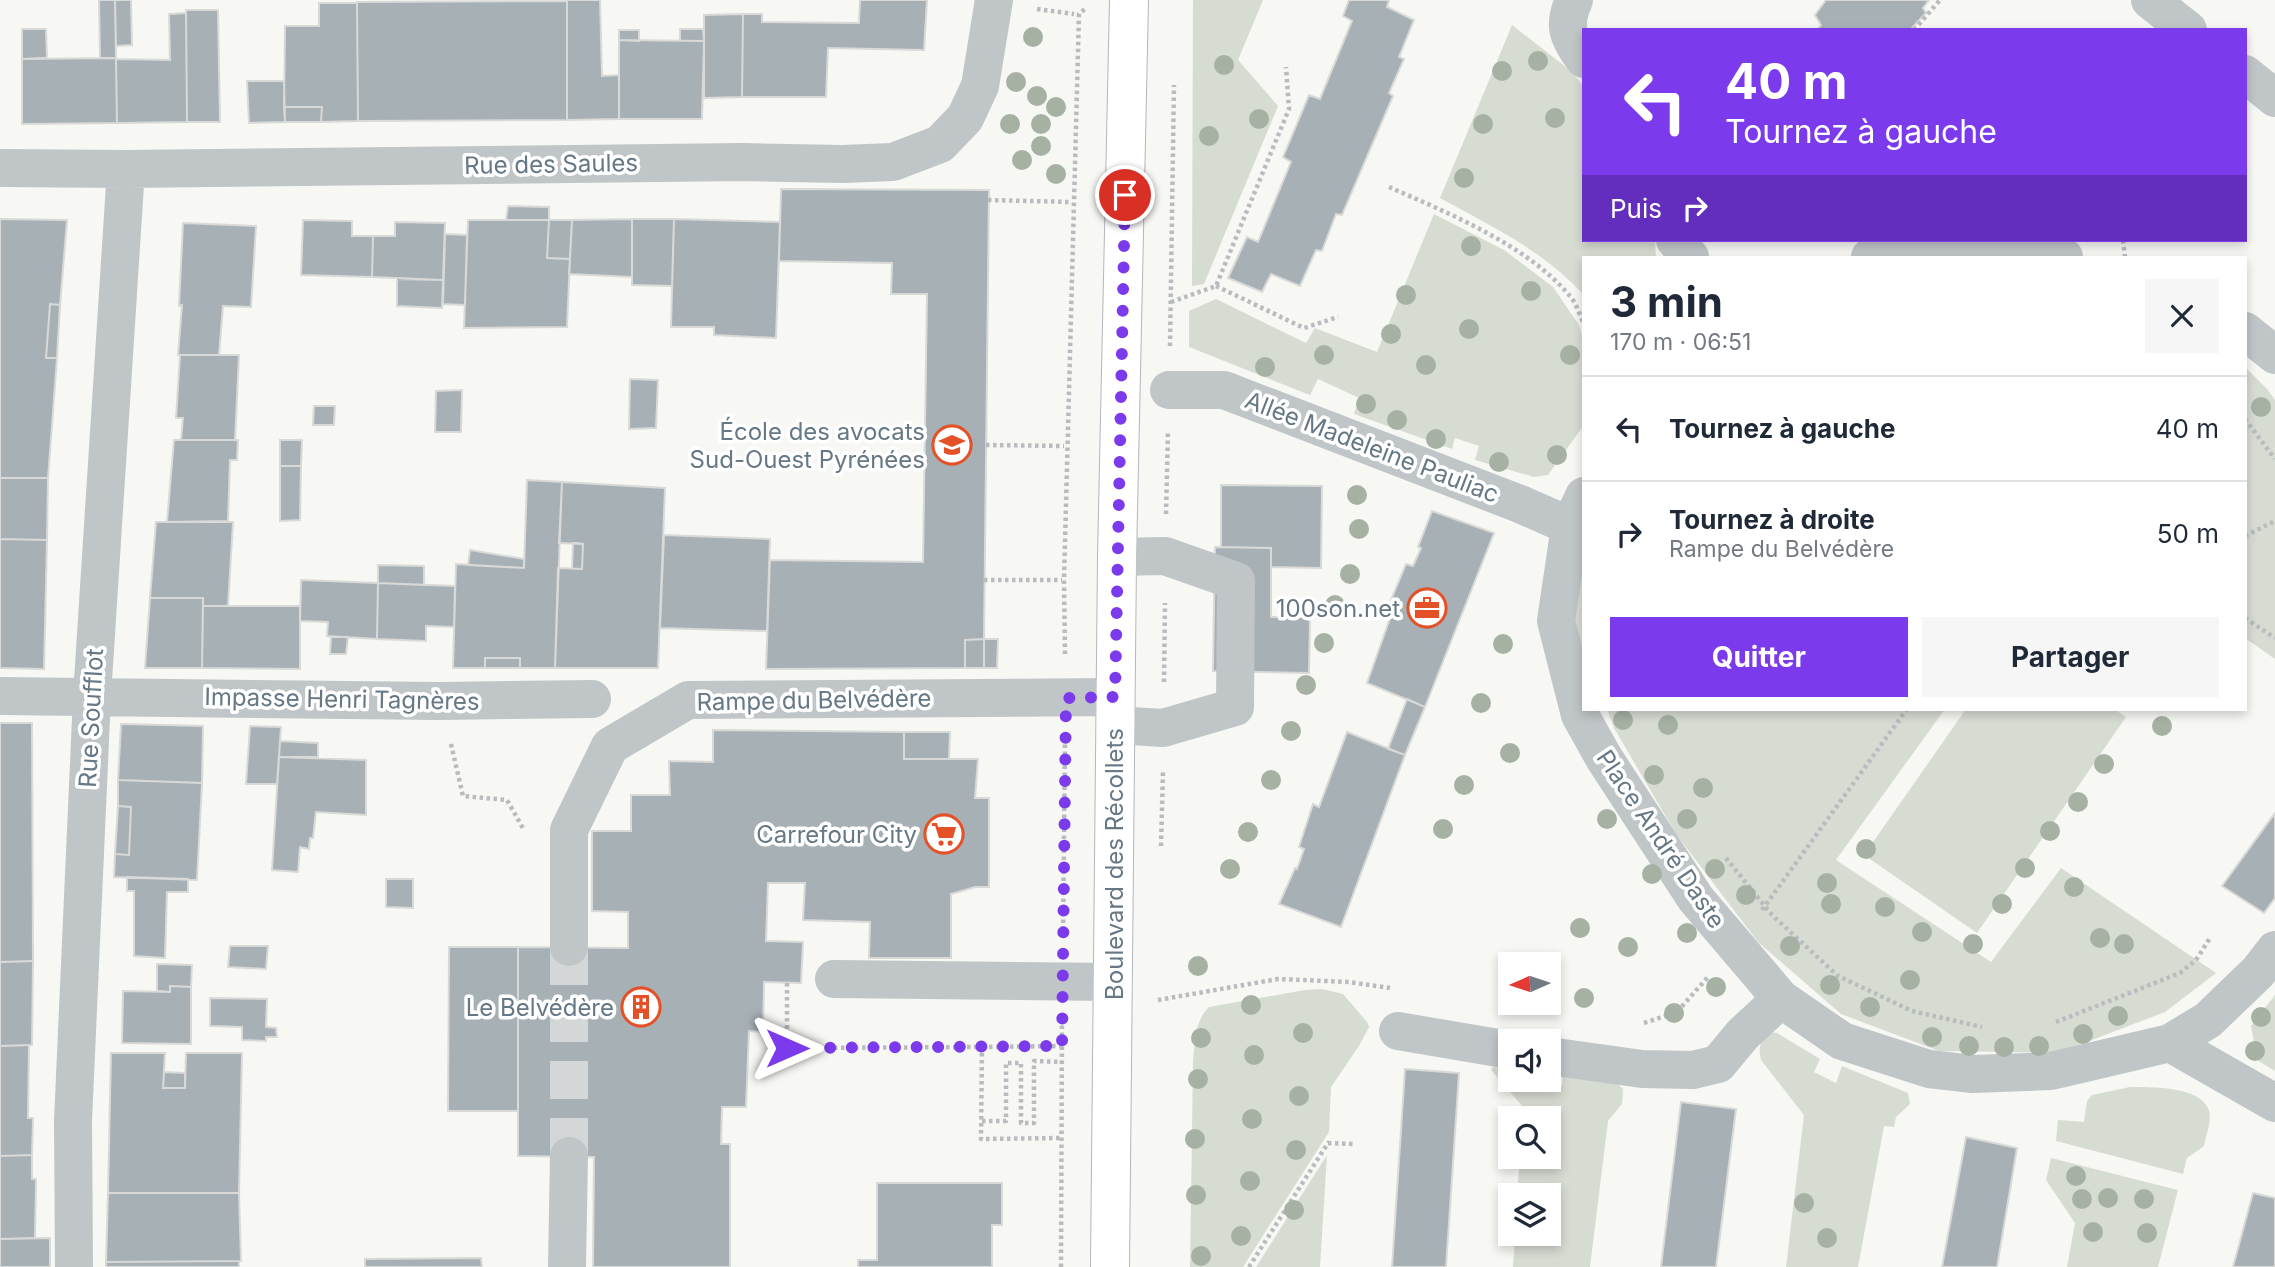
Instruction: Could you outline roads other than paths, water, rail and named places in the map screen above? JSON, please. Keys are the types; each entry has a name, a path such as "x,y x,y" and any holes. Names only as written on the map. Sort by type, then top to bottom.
{"main road":[{"name":"Boulevard des Récollets","path":"1110,1267 1116,557 1129,0"}],"street":[{"name":"Rue des Saules","path":"0,167 126,169 893,162 940,144 965,118 980,86 995,0"},
{"path":"1574,0 1566,20 1574,46 1582,56"},
{"path":"2150,0 2185,28"},
{"path":"2247,77 2275,98"},
{"name":"Rue Soufflot","path":"74,1267 74,1121 92,696 126,169"},
{"path":"1678,242 1689,256"},
{"path":"1874,256 2011,246 2059,256"},
{"path":"2247,333 2275,355"},
{"name":"Allée Madeleine Pauliac","path":"1169,390 1224,390 1520,504 1577,511"},
{"name":"Place André Daste","path":"1577,511 1556,621 1580,715 1604,758 1696,899 1781,999 1842,1041 1929,1069 1973,1074 2051,1071 2169,1043 2208,1020 2258,972 2275,950"},
{"name":"Rampe du Belvédère","path":"569,947 569,830 610,746 688,700 1066,698 1164,728 1235,707 1236,581 1165,556 1116,557"},
{"name":"Impasse Henri Tagnères","path":"0,695 440,702 592,699"},
{"path":"834,979 1113,982"},
{"path":"1561,1058 1642,1069 1693,1070 1718,1064 1743,1034 1781,999"},
{"path":"1398,1031 1498,1048"},
{"path":"2169,1043 2275,1103"},
{"path":"566,1267 569,1156"}],"tunnel":[{"path":"569,947 569,1156"}],"place":[{"name":"École des avocats Sud-Ouest Pyrénées","path":"952,445"},
{"name":"100son.net","path":"1427,608"},
{"name":"Carrefour City","path":"944,834"},
{"name":"Le Belvédère","path":"641,1007"}]}
